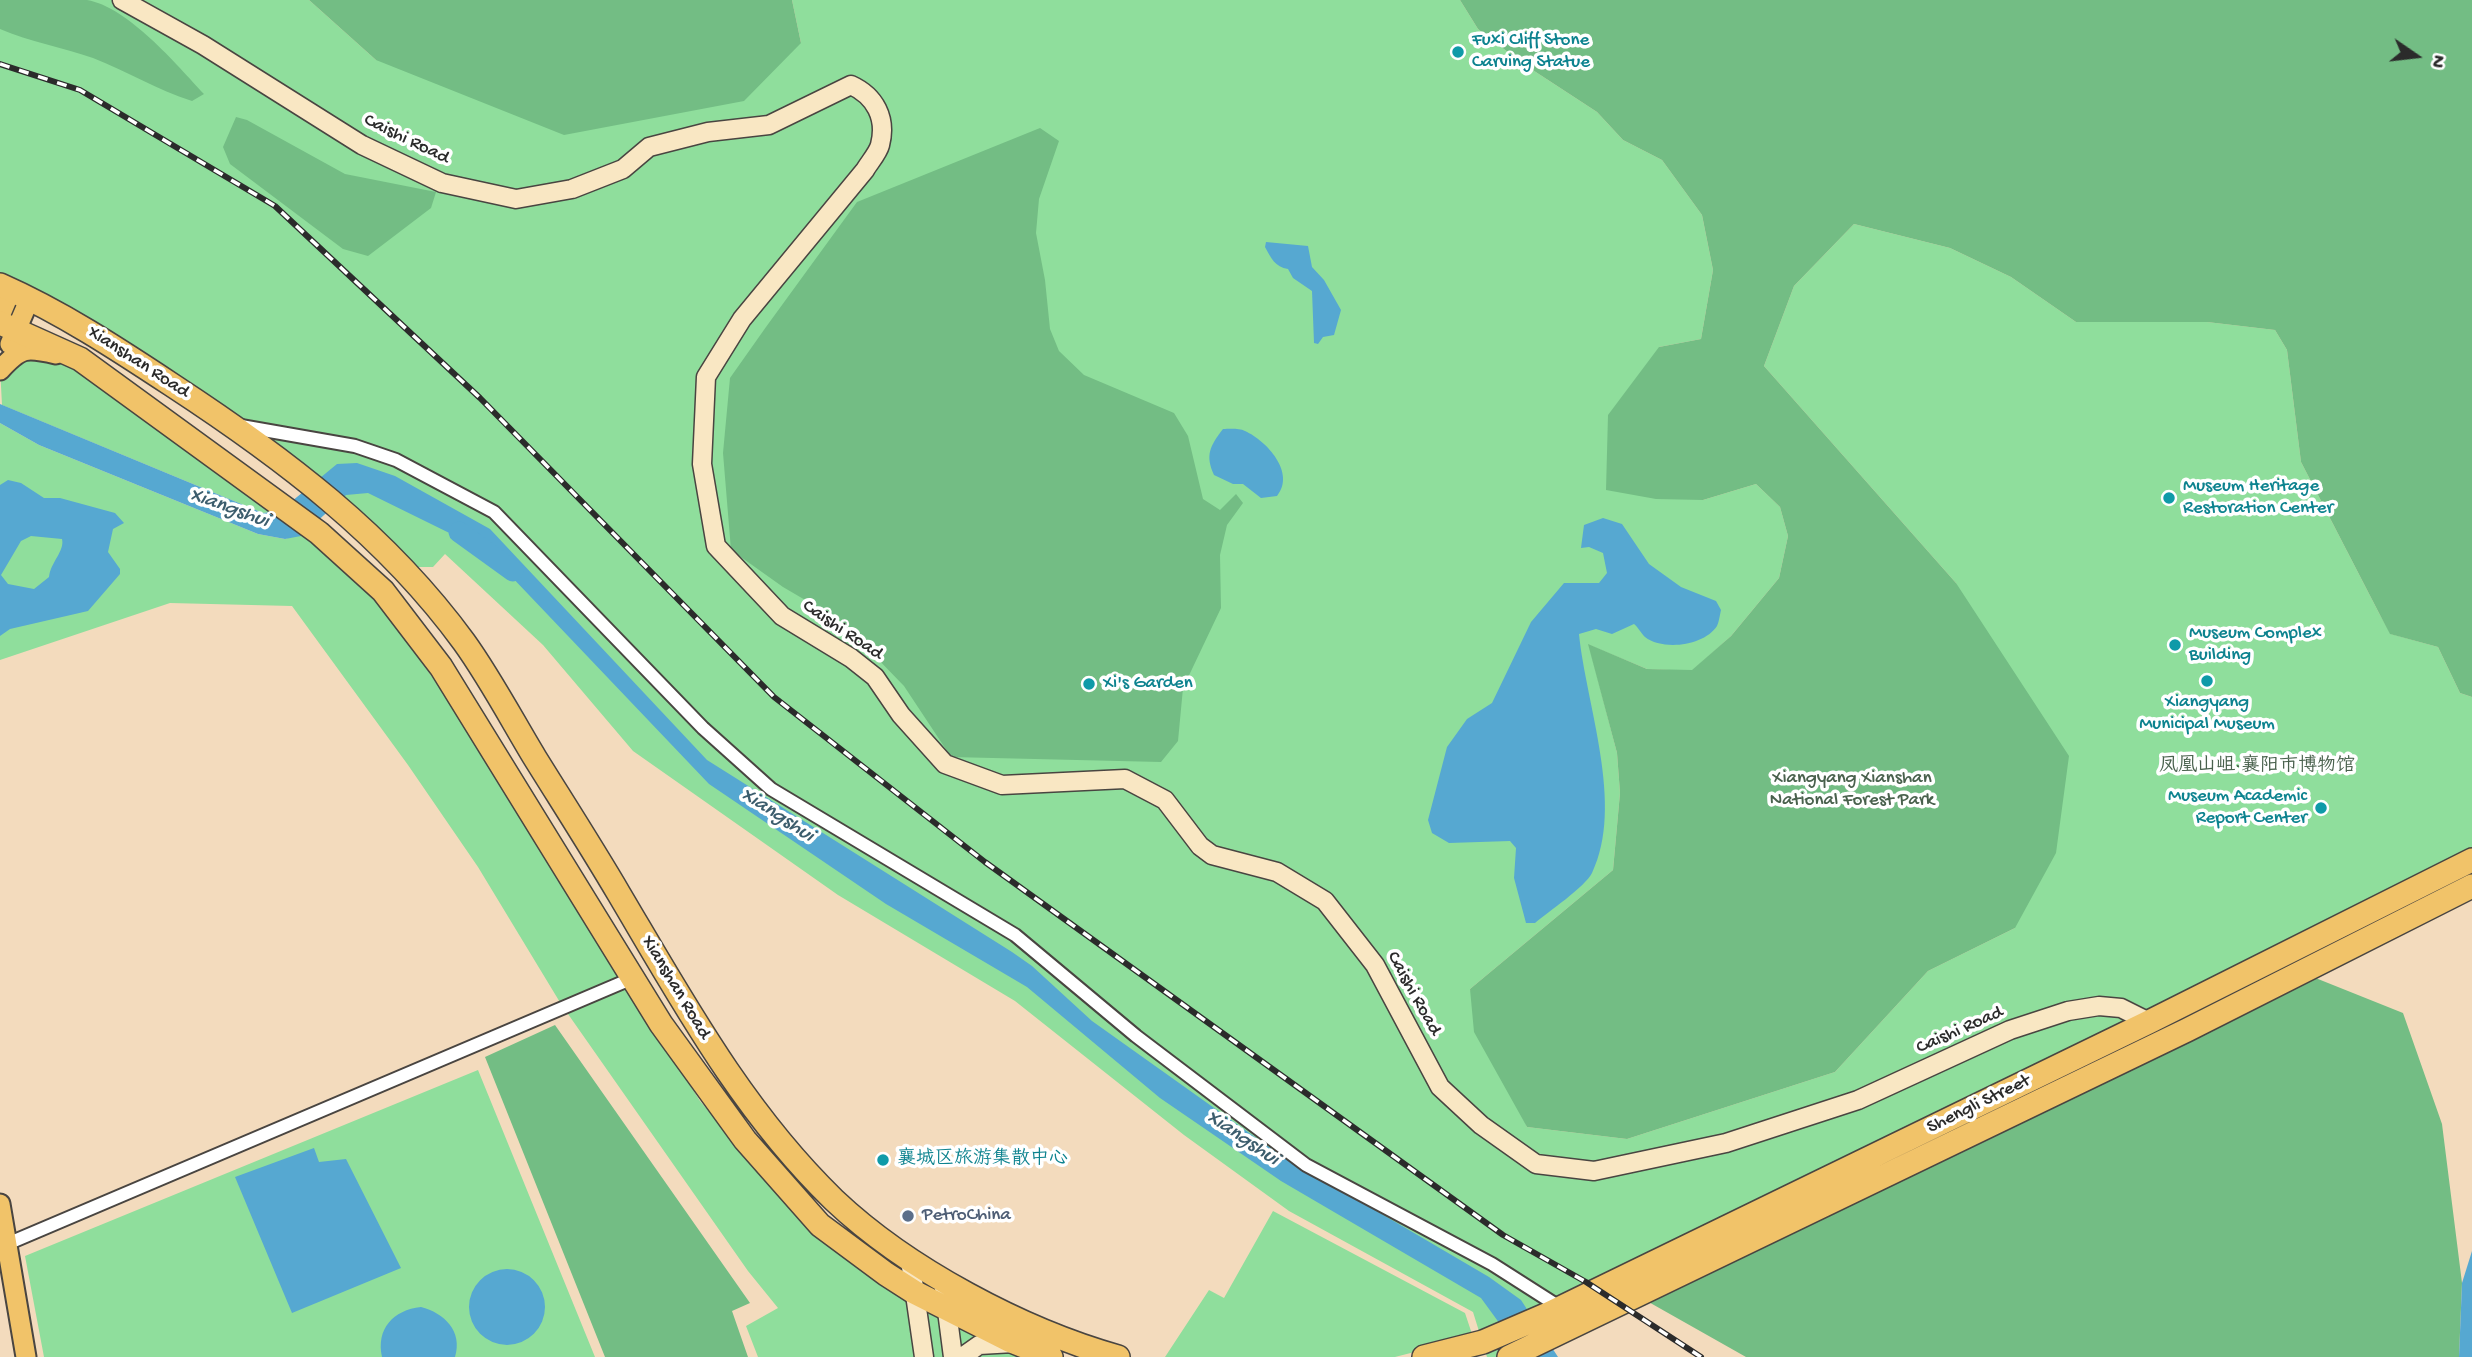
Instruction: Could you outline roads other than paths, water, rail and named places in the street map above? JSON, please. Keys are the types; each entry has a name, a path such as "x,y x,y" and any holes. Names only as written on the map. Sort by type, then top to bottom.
{"highway":[{"name":"Xianshan Road","path":"13,291 87,329 271,451 363,527 401,567 464,643 619,894 683,1007 761,1119 835,1200 910,1260 943,1280 1017,1318 1118,1357"},
{"name":"Xianshan Road","path":"5,323 80,359 319,533 383,591 440,667 661,1024 745,1140 820,1225 859,1254 914,1292 1015,1343 1051,1357"},
{"name":"Shengli Street","path":"1509,1357 1556,1319 2472,860"},
{"name":"Shengli Street","path":"1424,1357 1556,1319 2187,1030 2472,886"}],"main road":[{"path":"0,369 5,323 13,291"},
{"path":"0,369 17,352 33,349 80,359"},
{"path":"0,1204 26,1357"}],"street":[{"name":"Caishi Road","path":"122,0 203,45 362,145 442,183 516,199 572,188 623,169 649,147 708,132 769,125 851,85 866,92 880,110 880,146 865,170 742,319 706,377 702,464 716,546 782,616 851,658 876,677 901,715 945,764 1002,785 1125,779 1166,800 1200,846 1212,855 1278,872 1325,901 1375,965 1440,1087 1481,1125 1536,1164 1594,1171 1726,1143 1858,1100 2010,1030 2068,1011 2099,1006 2121,1008 2149,1022"},
{"path":"233,425 355,446 396,460 494,512 703,728 771,789 1015,935 1136,1036 1306,1166 1492,1265 1556,1319"},
{"path":"7,1244 633,978"},
{"path":"859,1254 901,1293 918,1315"},
{"path":"910,1260 924,1357"},
{"path":"943,1280 953,1357"},
{"path":"962,1357 979,1345 1015,1343"}],"water":[{"path":"1266,242 1308,246 1312,267 1324,280 1341,310 1334,335 1323,337 1318,344 1314,343 1312,291 1293,278 1288,269 1274,261 1265,247"},
{"name":"Xiangshui","path":"0,404 263,513 280,511 337,464 357,463 395,476 490,529 707,760 1012,952 1032,966 1092,1021 1276,1152 1489,1277 1521,1300 1558,1357 1524,1357 1481,1298 1281,1181 1160,1098 1027,987 886,904 709,784 488,552 368,493 346,495 301,536 285,539 258,534 39,445 0,423"},
{"path":"1223,429 1245,431 1270,450 1281,468 1283,478 1277,496 1261,498 1243,484 1233,484 1214,475 1209,456"},
{"path":"8,480 21,483 44,498 60,498 115,513 124,523 113,529 108,552 120,569 120,574 88,611 10,629 0,636 0,485","holes":["31,536 62,539 49,577 34,589 8,584 1,575 21,541"]},
{"path":"1603,518 1622,524 1649,564 1681,587 1716,601 1721,610 1717,626 1711,633 1683,644 1653,641 1645,637 1634,624 1612,634 1596,629 1579,634 1604,786 1605,817 1601,846 1588,879 1535,923 1526,923 1514,878 1516,848 1510,841 1449,843 1432,833 1428,820 1447,747 1467,719 1492,703 1531,622 1564,583 1599,583 1607,573 1603,553 1589,547 1581,548 1584,525"},
{"path":"314,1148 319,1162 346,1159 401,1268 292,1313 235,1177"},
{"path":"2472,1251 2472,1357 2459,1357 2462,1283"},
{"path":"500,1269 514,1269 528,1275 539,1286 545,1307 542,1322 534,1334 514,1345 500,1345 486,1339 475,1328 469,1314 469,1300 475,1286 486,1275"},
{"path":"421,1307 437,1314 450,1325 456,1339 455,1357 382,1357 382,1338 389,1323 402,1312"}],"waterway":[{"name":"Xiangshui","path":"459,532 513,571"}],"railway":[{"path":"0,64 80,90 275,206 480,398 774,697 985,862 1503,1235 1586,1282 1701,1357"}],"place":[{"name":"Fuxi Cliff Stone Carving Statue","path":"1458,52"},
{"name":"Museum Heritage Restoration Center","path":"2169,498"},
{"name":"Museum Complex Building","path":"2175,645"},
{"name":"Xiangyang Municipal Museum","path":"2207,681"},
{"name":"Xi's Garden","path":"1089,684"},
{"name":"Museum Academic Report Center","path":"2321,808"},
{"name":"襄城区旅游集散中心","path":"883,1160"},
{"name":"PetroChina","path":"908,1216"}],"park label":[{"name":"凤凰山岨·襄阳市博物馆","path":"2257,767"},
{"name":"Xiangyang Xianshan National Forest Park","path":"1852,790"}]}
